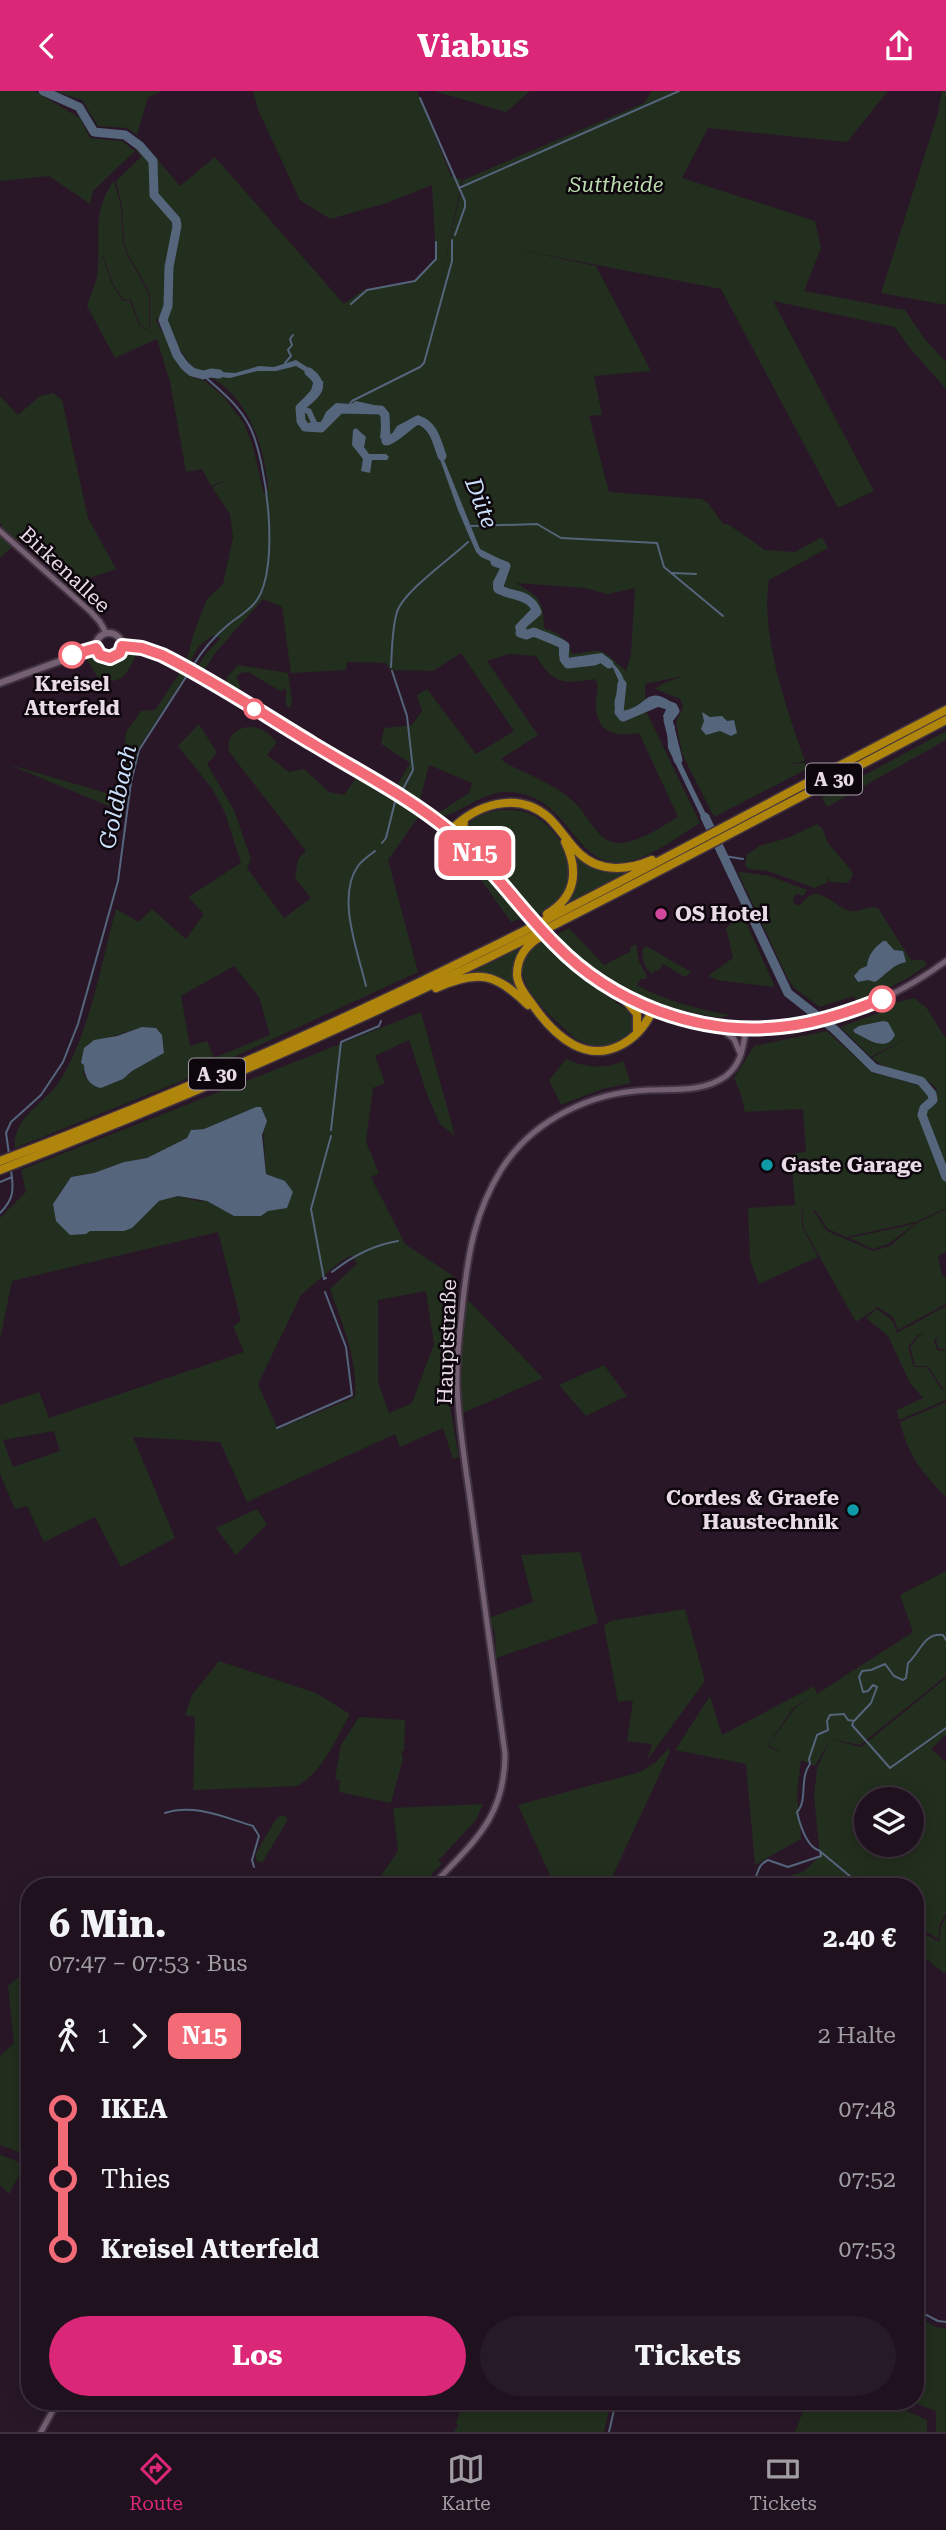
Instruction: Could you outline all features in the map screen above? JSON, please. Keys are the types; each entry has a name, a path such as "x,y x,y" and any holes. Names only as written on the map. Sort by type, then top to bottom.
{"highway":[{"name":"A 30","path":"720,834 946,709"},
{"name":"A 30","path":"17,1159 205,1088 398,1001 579,912 708,840 946,720"},
{"path":"450,831 486,806 510,803 537,809 580,855 607,867 631,867 664,854 674,853"},
{"path":"464,820 463,830 467,846"},
{"path":"500,943 511,933 551,912 571,891 574,867 559,830"},
{"name":"A 30","path":"3,1165 255,1058 500,943 674,853 708,840"},
{"path":"539,1014 521,988 518,979 520,957 536,939 577,917 579,912"},
{"path":"398,1001 408,1001 458,980 485,977 509,986 564,1038 586,1050 612,1049 626,1043 639,1032 653,1009"},
{"path":"621,995 639,1020 637,1031 626,1043"}],"main road":[{"path":"123,646 120,653 110,658 100,655 96,648 99,637 106,633 117,636 123,646 156,652 407,800 467,846 554,944 591,976 621,995 653,1009"},
{"path":"0,683 96,648"}],"street":[{"name":"Birkenallee","path":"0,531 91,612 106,633"},
{"path":"653,1009 718,1027 780,1027 827,1018 888,996 922,979 946,961"},
{"path":"718,1027 738,1044 738,1063"},
{"path":"738,1063 744,1050 746,1029"},
{"name":"Hauptstraße","path":"439,1878 488,1822 499,1800 505,1773 505,1754 457,1383 467,1262 478,1213 501,1170 519,1148 546,1123 571,1108 620,1093 690,1089 709,1085 726,1076 738,1063"},
{"path":"41,2432 53,2410"}],"green space":[{"path":"0,91 34,91 80,118 90,138 122,141 135,151 93,191 90,204 49,176 0,181"},
{"path":"54,91 160,92 148,97 137,135 127,128 98,126 82,100"},
{"name":"Suttheide","path":"253,91 417,91 451,176 462,180 439,291 463,180 644,103 652,91 888,91 847,142 708,128 682,178 815,221 821,248 804,291 905,310 924,338 946,362 946,389 895,327 773,301 874,491 838,508 721,289 504,247 596,266 651,371 594,376 602,415 589,416 609,492 702,499 709,504 723,524 728,524 765,550 795,552 822,537 828,548 769,580 767,601 768,624 777,672 805,761 789,764 805,763 807,769 714,817 682,754 676,722 683,707 680,699 655,689 683,676 645,684 646,711 700,823 643,857 623,862 606,861 580,842 544,803 527,795 497,793 445,816 438,813 469,793 472,783 429,765 420,800 396,787 410,763 381,744 384,728 412,725 422,711 417,695 427,689 476,754 514,731 461,653 433,671 390,670 386,663 347,662 346,670 291,673 282,607 263,599 216,652 203,672 196,668 221,638 212,636 199,646 189,664 186,663 207,599 223,584 233,537 230,514 212,487 229,479 211,486 202,469 186,472 170,382 157,339 115,358 87,306 97,275 99,216 114,181 121,207 123,242 149,294 149,327 140,325 131,300 124,300 113,284 103,255 98,268 103,257 112,284 123,301 130,301 139,325 145,329 150,327 150,293 124,242 122,207 116,181 141,157 133,146 140,139 180,186 215,157 344,304 363,290 413,283 436,260 432,185 387,203 330,219 300,200 259,112","holes":["157,317 195,371 212,378 227,389 249,418 266,471 268,488 264,494 252,443 243,422 224,397 205,381 189,376 156,321","516,583 585,588 608,594 635,588 631,654 626,671 603,652 572,654 562,637 544,628 539,600","509,654 536,656 548,673 560,680 575,682 595,679 599,720 608,731 614,733 639,733 678,817 642,837 621,843 612,842 600,834 566,795 507,764 501,759 538,735 487,661"]},
{"path":"434,91 530,91 506,112"},
{"path":"942,91 946,91 946,305 881,293 938,113"},
{"path":"53,393 62,400 88,518 116,569 69,585 19,540 0,558 0,396 18,415 40,396"},
{"path":"126,654 134,654 135,657 126,673 119,679 101,683 87,659 94,657 110,662"},
{"path":"238,665 288,673 292,701 290,708 286,705 286,689 282,689 282,692 248,672 240,673 236,677 241,687 238,691 227,684 227,677"},
{"path":"181,671 186,675 138,749 127,786 123,812 7,764 120,797 126,732 141,711 155,710"},
{"path":"199,724 217,753 207,764 234,810 251,859 247,868 284,918 311,898 295,878 298,859 306,851 230,753 229,740 237,731 250,727 265,731 277,742 267,755 289,772 304,769 329,792 344,795 356,778 419,816 388,860 418,972 184,1080 15,1148 19,1127 55,1088 80,1040 94,997 116,909 139,922 152,909 186,939 204,914 188,897 241,863 225,813 213,790 178,746","holes":["234,966 259,997 270,1035 214,1058 207,1041 190,1046 181,996","140,1028 156,1028 162,1035 164,1053 123,1079 103,1086 91,1084 84,1075 84,1065 81,1063 88,1044"]},
{"path":"946,731 946,740 827,807 822,798"},
{"path":"500,810 521,811 538,818 557,837 569,861 568,886 562,897 536,916 469,839 466,830 471,821 480,815"},
{"path":"817,824 822,828 828,843 851,870 853,875 848,883 830,882 827,876 828,882 815,888 768,871 748,869 745,865 747,855 759,846 790,837"},
{"path":"440,833 478,865 523,918 511,922 481,880 450,846 446,847 448,845"},
{"path":"574,854 587,864 601,869 616,872 632,870 567,903 577,879"},
{"path":"738,873 769,876 807,890 803,896 794,896 796,905 801,905 813,895 819,895 850,911 878,908 911,960 924,960 927,965 908,978 857,1004 854,996 820,1007 794,988 788,979"},
{"path":"742,913 775,987 717,980 708,976 733,958 726,928"},
{"path":"569,928 604,965 631,951 630,947 636,944 639,962 647,976 637,985 682,1004 730,1015 712,1017 674,1008 618,985 584,963 554,936"},
{"path":"544,941 581,977 627,1010 634,1022 630,1034 606,1045 585,1044 549,1015 532,994 523,972 524,961 531,951"},
{"path":"522,947 514,966 516,986 492,974 464,976"},
{"path":"645,947 691,972 685,977 663,964 652,974 643,960 642,950"},
{"path":"914,998 926,1007 946,1039 946,1208 916,1222 846,1237 828,1229 813,1210 827,1231 873,1251 890,1246 917,1223 946,1209 946,1252 938,1256 942,1275 946,1279 946,1304 898,1330 894,1318 878,1307 856,1322 803,1227 803,1211 806,1210 802,1210 802,1227 818,1257 759,1284 750,1260 748,1208 795,1205 791,1154 806,1152 803,1109 745,1112 734,1078 754,1046 827,1031 872,1072 938,1091 924,1079 888,1068 872,1058 907,1038 871,1057 840,1027 887,1010 890,1008 889,1004"},
{"path":"421,1012 455,1136 440,1124 409,1040 375,1056 385,1083 373,1088 366,1142 379,1173 371,1177 405,1244 455,1277 449,1401 459,1457 453,1459 443,1428 400,1447 395,1434 247,1502 220,1442 133,1437 175,1538 121,1567 95,1517 44,1542 27,1506 15,1509 0,1474 0,1405 39,1392 49,1418 244,1352 233,1326 241,1321 218,1232 12,1281 0,1340 0,1218 26,1192 21,1170","holes":["256,1107 263,1131 266,1174 277,1178 282,1208 267,1211 261,1216 234,1216 207,1201 178,1196 159,1201 131,1228 124,1231 90,1231 53,1204 71,1177 147,1158 187,1138 194,1129 204,1129","352,1255 357,1264 330,1289 352,1356 355,1397 278,1429 258,1384 301,1295","426,1291 434,1344 412,1403 389,1413 378,1382 378,1300","54,1431 60,1451 13,1467 3,1440"]},
{"path":"566,1059 594,1066 608,1066 623,1061 631,1083 602,1089 561,1105 549,1080"},
{"path":"915,1224 888,1244 873,1249 849,1238"},
{"path":"469,1301 543,1378 463,1413 460,1397 465,1303"},
{"path":"946,1306 946,1350 938,1348 936,1340 939,1336 934,1340 937,1350 946,1351 946,1388 943,1389 928,1366 915,1366 910,1347 919,1336 926,1333 918,1335 908,1347 914,1367 927,1367 942,1390 946,1389 946,1400 899,1420 897,1410 923,1398 910,1383 888,1336 866,1318 877,1309 892,1320 897,1333"},
{"path":"604,1365 627,1396 586,1416 559,1385"},
{"path":"946,1402 946,1497 917,1463 900,1422"},
{"path":"257,1509 267,1524 236,1555 216,1528"},
{"path":"580,1552 598,1623 496,1658 495,1633 489,1618 533,1602 521,1555"},
{"path":"946,1571 946,1676 860,1745 829,1739 861,1747 946,1678 946,1735 931,1749 946,1762 946,1913 940,1924 938,1939 924,1930 924,1878 781,1878 803,1872 820,1856 814,1796 817,1768 829,1742 815,1766 801,1760 797,1793 801,1839 755,1865 746,1764 675,1750 710,1696 722,1735 814,1686 817,1694 913,1632 900,1595","holes":["814,1696 795,1708 768,1745 785,1754 767,1746 793,1708"]},
{"path":"685,1609 705,1681 647,1760 652,1744 627,1741 633,1700 618,1702 604,1626 610,1621"},
{"path":"219,1661 316,1693 350,1714 322,1764 306,1780 297,1786 193,1790 195,1717 185,1715 192,1695"},
{"path":"359,1717 405,1720 404,1751 401,1751 403,1759 391,1803 339,1792 340,1781 335,1779 341,1745"},
{"path":"669,1748 669,1754 612,1878 551,1878 518,1805 640,1772 656,1762"},
{"path":"483,1804 476,1820 438,1861 442,1864 428,1878 379,1878 398,1851 393,1808"},
{"path":"281,1815 287,1817 287,1821 262,1863 256,1860 256,1853"},
{"path":"946,1917 944,1973 924,1957 924,1933 939,1942 941,1926"},
{"path":"21,1975 21,2153 0,2145 0,2056 14,2043 8,1986"},
{"path":"0,2155 21,2163 21,2172 9,2194 0,2185"},
{"path":"924,2320 936,2327 946,2328 946,2432 936,2432 936,2411 924,2407"},
{"path":"460,2410 609,2410 604,2432 454,2432 458,2425 456,2423"},
{"path":"804,2410 905,2410 927,2420 927,2432 795,2432"}],"water":[{"path":"296,360 318,374 319,380 324,382 302,406 311,409 317,422 321,422 326,412 336,403 351,404 356,401 383,407 385,434 392,434 397,426 418,415 430,425 480,549 504,561 506,571 500,581 505,588 526,593 533,599 537,610 521,628 556,636 562,642 567,658 602,653 618,668 623,677 620,711 629,710 651,696 664,698 674,704 674,711 669,716 670,722 675,726 673,742 711,824 706,827 668,748 663,716 668,705 651,704 621,716 616,710 615,698 621,686 613,668 599,657 565,662 559,656 559,645 555,641 532,631 521,634 516,631 515,626 532,608 521,595 493,589 493,582 501,566 476,552 432,437 420,420 406,425 390,445 380,438 382,415 377,409 337,409 320,428 313,428 307,414 296,407 311,390 314,380 311,375 296,366 230,378 211,376 203,371 235,373 259,366 274,367"},
{"path":"356,428 366,437 364,447 369,454 386,454 389,457 387,460 372,460 370,473 361,471 363,459 352,445 353,430"},
{"path":"702,712 710,717 722,716 727,721 734,720 737,733 731,736 720,731 706,735 701,729 704,721"},
{"path":"883,941 894,950 903,951 906,962 893,967 875,982 858,982 854,976 867,966 872,952"},
{"path":"888,1022 895,1035 887,1043 871,1041 853,1030 859,1026"},
{"path":"142,1027 156,1028 162,1035 164,1053 123,1079 101,1088 90,1083 81,1063 84,1048 94,1040 117,1036"},
{"path":"261,1107 267,1121 262,1135 266,1174 285,1181 293,1192 287,1208 268,1211 261,1216 234,1216 207,1201 178,1196 159,1201 132,1228 124,1231 90,1231 86,1234 70,1235 56,1221 53,1204 71,1177 147,1158 187,1138 191,1130 204,1129"}],"waterway":[{"name":"Düte","path":"43,91 79,107 94,132 125,135 140,146 153,161 154,195 176,220 177,226 169,267 168,306 163,320 177,355 185,366 192,372 203,375 219,374"},
{"path":"459,188 679,91"},
{"path":"420,98 465,201 455,235"},
{"path":"346,409 352,401 424,363 452,261 452,240"},
{"path":"351,304 367,290 415,281 436,259 436,242"},
{"path":"285,363 291,356 288,350 292,345 290,339 293,335"},
{"name":"Düte","path":"309,372 319,387 300,408 301,421 305,427 321,428 340,409 381,410 385,415 386,441 418,420 431,430 442,456"},
{"name":"Goldbach","path":"191,669 213,639 257,600 264,585 269,540 262,464 250,427 235,405 203,375"},
{"path":"471,526 537,524 561,538 657,543 664,567 723,616"},
{"path":"391,667 394,625 401,604 418,585 468,542"},
{"name":"Düte","path":"495,562 506,566 498,589 526,599 537,612 523,624 520,633 526,635 534,632 562,644 565,646 564,659 568,664 601,658 609,664"},
{"path":"672,573 696,574"},
{"path":"392,671 407,716 413,770 403,789"},
{"name":"Goldbach","path":"9,1154 6,1133 11,1122 41,1095 63,1062 78,1024 118,881 131,782 139,750 188,674"},
{"name":"Düte","path":"622,684 619,712 623,717 658,702 673,707 675,711 668,720 678,760"},
{"path":"382,843 386,838 395,802"},
{"name":"Düte","path":"705,817 788,993 834,1029 874,1068 921,1081 932,1094 933,1100 924,1108 922,1115 946,1177"},
{"path":"366,986 351,925 349,893 358,866 375,851"},
{"path":"724,856 743,859"},
{"path":"331,1130 341,1042 379,1026 381,1021"},
{"path":"326,1278 324,1279 311,1209 331,1136"},
{"name":"Goldbach","path":"0,1213 12,1194 11,1170"},
{"path":"0,1182 12,1177"},
{"path":"332,1272 363,1252 398,1241"},
{"path":"277,1428 352,1395 346,1347 325,1292"},
{"path":"755,1878 761,1866 768,1860 788,1867 821,1856 820,1851 811,1845 805,1835 797,1812 802,1802 805,1776 817,1735 828,1730 827,1721 830,1715 844,1714 848,1720 854,1721 871,1703 877,1687 873,1685 863,1692 859,1677 862,1671 885,1664 894,1676 903,1680 906,1678 908,1663 927,1640 937,1635 943,1635 946,1640"},
{"path":"853,1723 890,1768 946,1728"},
{"path":"165,1813 176,1810 198,1811 253,1826 259,1836 252,1860 254,1867"},
{"path":"821,1852 852,1878"},
{"path":"924,2314 946,2322"},
{"path":"609,2432 614,2410"}],"bus line":[{"name":"N15","path":"72,655 96,648 100,655 110,658 120,653 122,646 142,648 162,655 407,800 450,831 482,860 554,944 584,971 621,995 653,1009 690,1021 746,1029 795,1025 827,1018 882,999"}],"place":[{"name":"Kreisel Atterfeld","path":"72,655"},
{"name":"OS Hotel","path":"661,914"},
{"name":"Gaste Garage","path":"767,1165"},
{"name":"Cordes & Graefe Haustechnik","path":"853,1510"}]}
